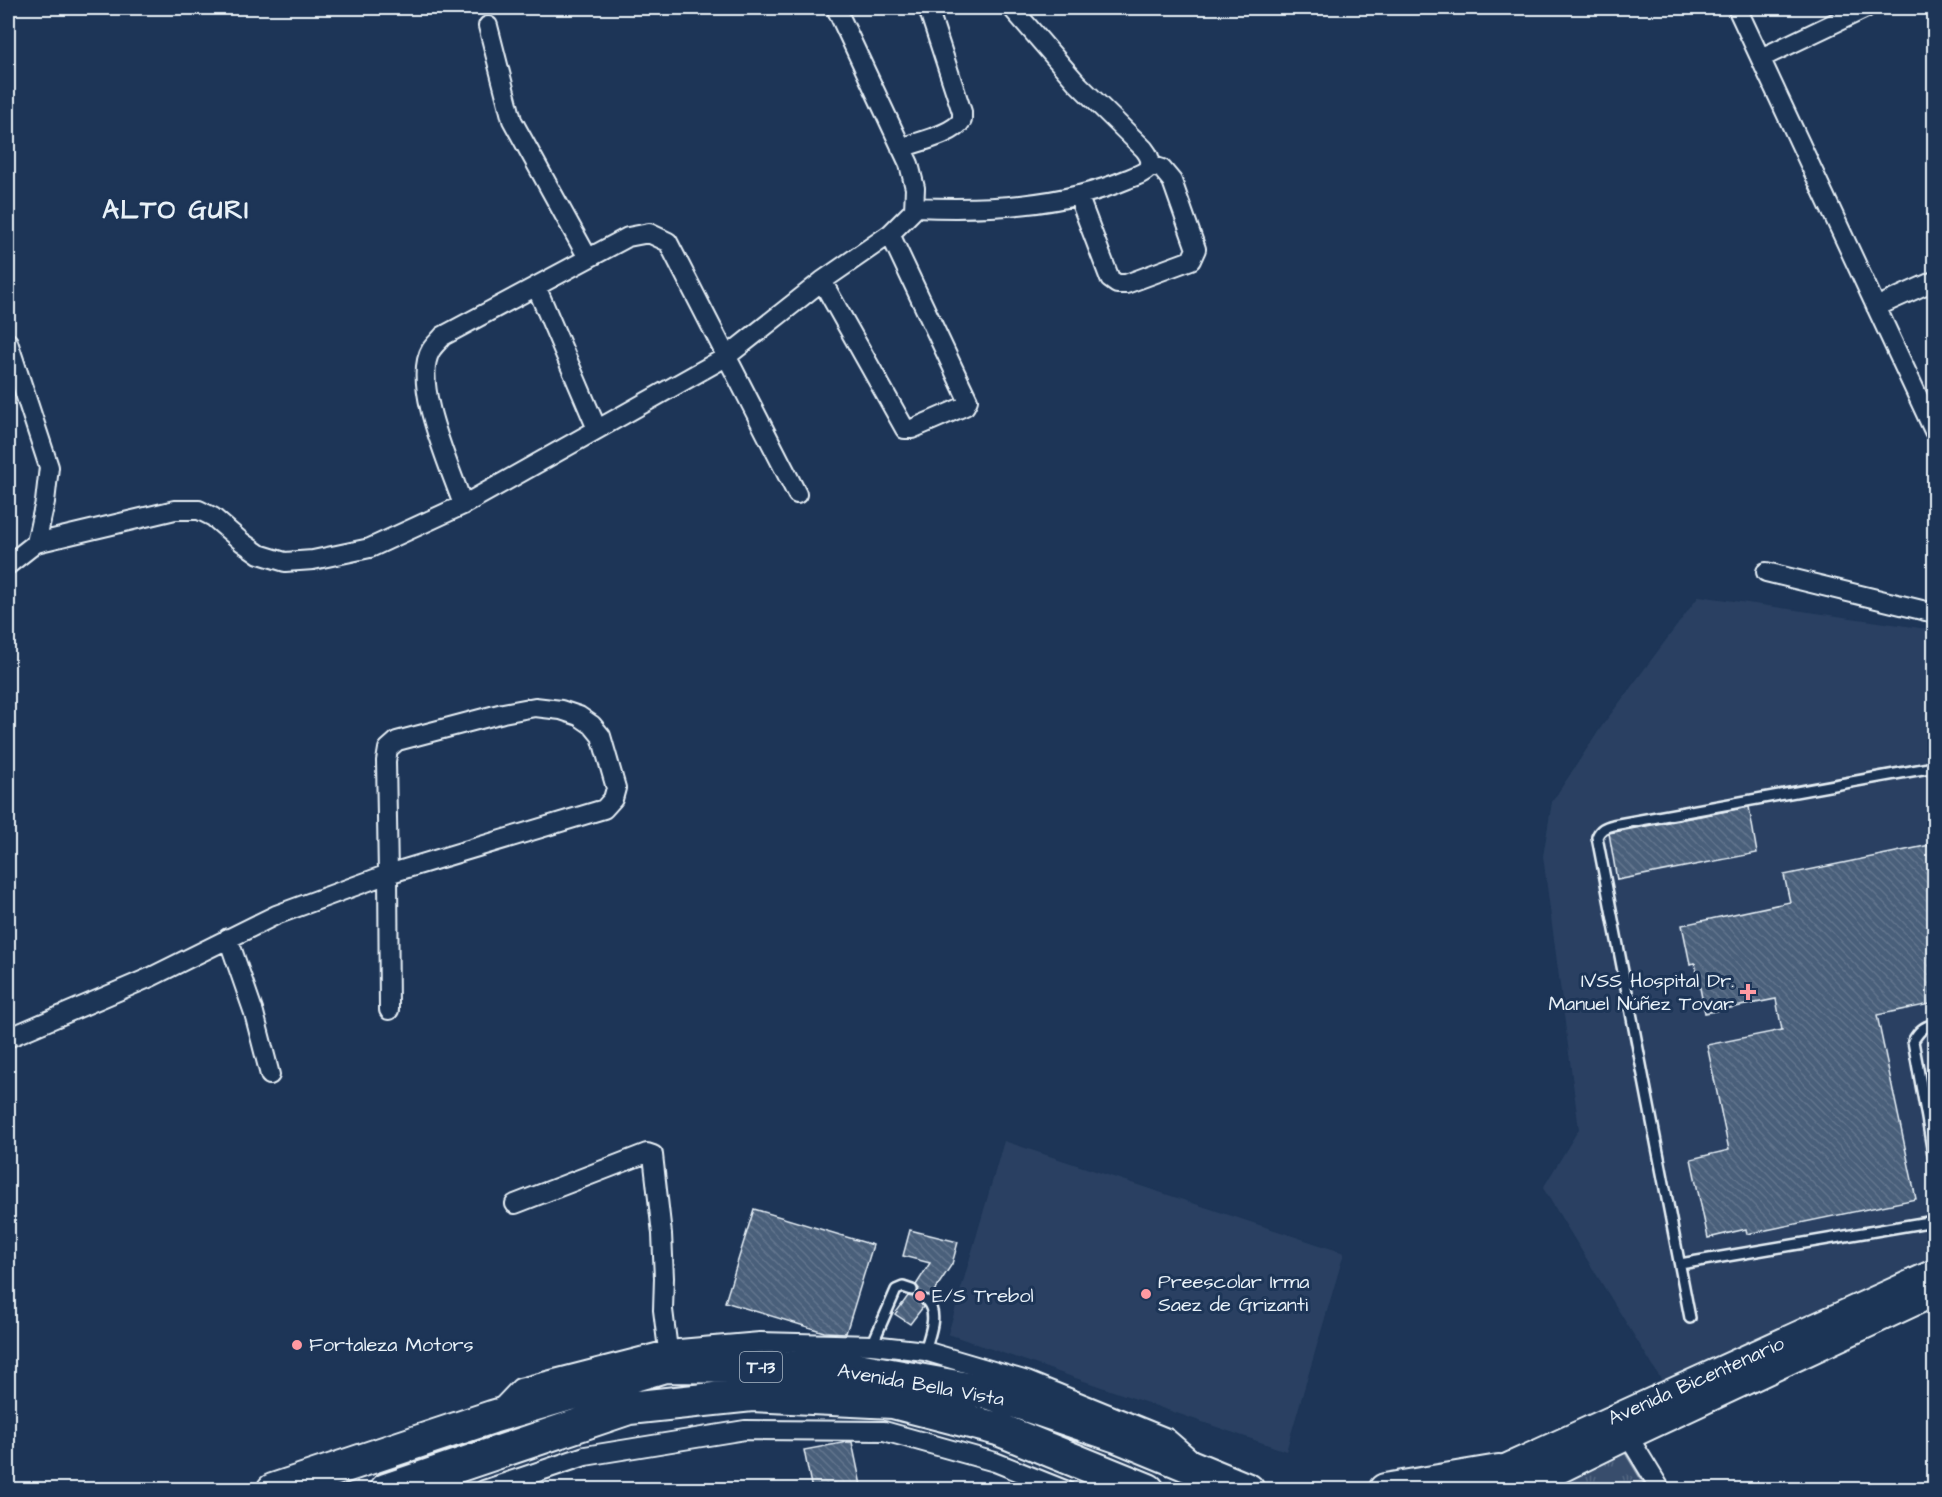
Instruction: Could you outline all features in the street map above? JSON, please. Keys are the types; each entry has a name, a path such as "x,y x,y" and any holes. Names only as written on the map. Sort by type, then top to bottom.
{"highway":[{"name":"Avenida Bella Vista","path":"273,1490 492,1417 664,1366 852,1368 990,1393 1117,1436 1248,1490"},
{"name":"Avenida Bella Vista","path":"386,1490 629,1408 752,1395 893,1402 998,1429 1142,1488"},
{"path":"1385,1490 1509,1480"}],"street":[{"path":"8,564 36,543 175,510 199,510 213,517 259,554 285,562 313,560 370,548 463,505 726,357 822,281 890,234 909,217 915,207 915,188 909,164 837,8"},
{"path":"901,148 947,132 957,127 962,120 962,112 928,8"},
{"path":"915,207 985,207 1049,201 1113,186 1146,172 1150,165 1149,157 1144,149 1076,82 1012,8"},
{"path":"1737,8 1935,431"},
{"path":"1761,58 1866,8"},
{"path":"488,26 512,120 588,258"},
{"path":"1078,195 1110,279 1117,284 1126,284 1191,260 1196,249 1172,181 1162,169 1150,165"},
{"path":"463,505 428,401 424,378 430,351 443,336 628,237 649,232 668,242 797,494"},
{"path":"822,281 905,429 912,429 965,406 968,400 890,234"},
{"path":"1876,307 1935,281"},
{"path":"536,286 597,429"},
{"path":"8,342 49,467 45,502 36,543"},
{"path":"1766,572 1935,613"},
{"path":"8,1038 151,977 276,915 388,874 604,809 613,799 616,788 601,736 592,725 579,716 561,710 535,707 503,713 397,741 388,749 386,761 388,874 389,1010"},
{"path":"228,938 254,1013 270,1075"},
{"path":"515,1204 646,1153 653,1155 662,1234 663,1310 668,1350"},
{"name":"Avenida Bicentenario","path":"1509,1480 1935,1273"},
{"name":"Avenida Bicentenario","path":"1456,1490 1509,1480 1628,1436 1935,1293"},
{"name":"T-13","path":"492,1417 520,1388 668,1350 760,1342 872,1345 925,1351 1027,1381 1167,1438 1211,1476"},
{"path":"484,1490 585,1456 745,1430 884,1431 995,1462 1065,1490"},
{"path":"1628,1436 1661,1490"}],"lane":[{"path":"1690,1318 1597,837 1599,832 1613,825 1935,767"},
{"path":"1935,1024 1926,1026 1918,1032 1913,1041 1931,1117 1935,1160"},
{"path":"1680,1264 1935,1221"},
{"path":"872,1345 896,1290 903,1287 912,1290"},
{"path":"925,1351 934,1318 933,1307 927,1301"}],"shaded area":[{"name":"IVSS Hospital Dr. Manuel Núñez Tovar","path":"1699,596 1934,630 1934,1258 1664,1384 1543,1188 1579,1129 1543,856 1552,802 1602,726"},
{"name":"Preescolar Irma Saez de Grizanti","path":"1004,1141 1344,1253 1286,1451 948,1334"}],"green space":[{"path":"1624,1451 1647,1489 1540,1490"}],"building":[{"path":"1749,807 1757,853 1617,880 1609,833"},
{"path":"1935,844 1935,1003 1877,1015 1916,1199 1747,1234 1746,1229 1708,1238 1691,1159 1729,1150 1707,1045 1782,1030 1776,999 1705,1013 1695,963 1690,964 1682,925 1790,902 1784,875"},
{"path":"754,1209 873,1245 846,1333 824,1332 725,1302"},
{"path":"910,1230 958,1242 952,1264 931,1296 926,1294 921,1297 920,1302 923,1307 910,1324 895,1314 908,1296 917,1295 919,1289 916,1285 930,1263 903,1256"},
{"path":"852,1442 862,1490 812,1490 804,1450"}],"place":[{"name":"IVSS Hospital Dr. Manuel Núñez Tovar","path":"1748,992"},
{"name":"Preescolar Irma Saez de Grizanti","path":"1146,1294"},
{"name":"E/S Trebol","path":"920,1296"},
{"name":"Fortaleza Motors","path":"297,1345"}],"district":[{"name":"ALTO GURI","path":"176,210"}]}
